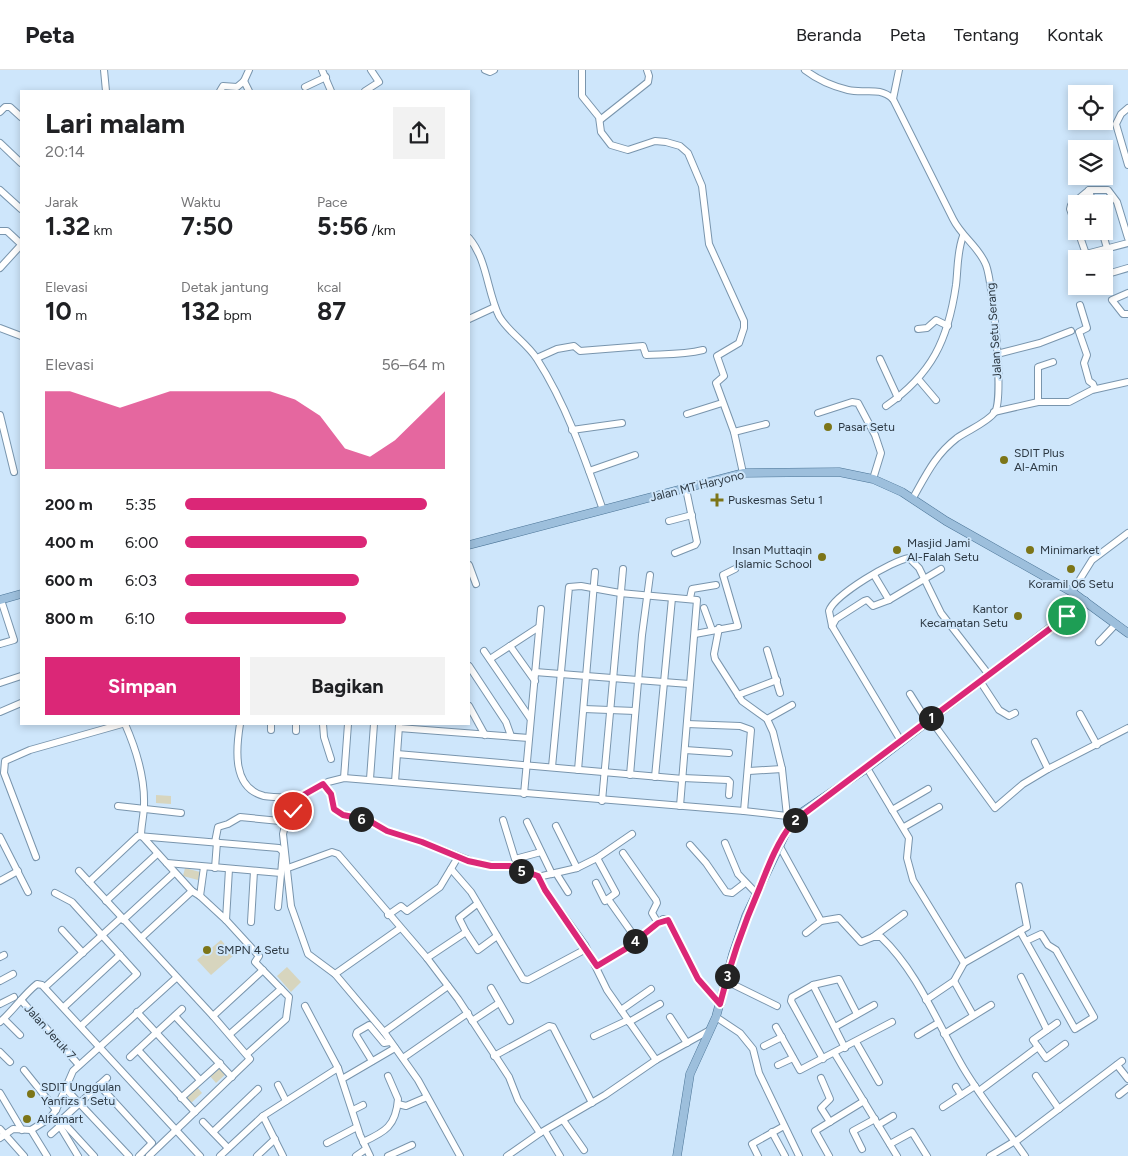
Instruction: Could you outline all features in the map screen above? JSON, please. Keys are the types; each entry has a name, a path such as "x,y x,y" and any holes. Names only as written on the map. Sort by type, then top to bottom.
{"main road":[{"name":"Jalan MT Haryono","path":"470,545 743,473 820,471 873,479 913,498 946,521 1072,592 1128,632"},
{"path":"0,600 20,594"},
{"path":"677,1156 690,1074 716,1017 739,935 790,819 801,814 867,768 1085,601"}],"street":[{"path":"104,70 106,90"},
{"path":"221,90 224,86 234,88 244,81 249,70"},
{"path":"322,70 331,90"},
{"path":"485,70 490,72 494,70"},
{"path":"582,70 582,96 600,120 601,132 611,145 628,150 655,141 675,144 684,149 696,169 702,186 709,244 744,324 739,343 717,356 724,375 716,383 734,432 743,473"},
{"path":"600,120 648,82 647,70"},
{"path":"805,70 825,82 842,88 855,91 883,91 893,98 899,70"},
{"path":"366,90 378,82 373,71"},
{"path":"305,87 326,77"},
{"path":"244,81 248,90"},
{"name":"Jalan Setu Serang","path":"893,98 962,236 974,246 986,264 991,281 997,354 998,405 994,412"},
{"path":"0,112 8,107 20,116"},
{"path":"1128,108 1121,114 1116,124 1128,165"},
{"path":"0,143 20,162"},
{"path":"1089,190 1090,195"},
{"path":"1083,195 1089,190 1112,192 1128,238"},
{"path":"1,192 20,208"},
{"path":"1122,218 1128,224"},
{"path":"0,231 7,231 20,244"},
{"path":"886,406 919,380 948,326 957,271 958,248 962,236"},
{"path":"470,240 480,260 495,307 503,322 537,358 556,392 589,470 603,510"},
{"path":"1105,240 1108,248"},
{"path":"1103,250 1128,243"},
{"path":"0,268 20,246"},
{"path":"1113,272 1128,268"},
{"path":"1128,293 1113,298 1112,302 1123,314 1128,314"},
{"path":"1080,305 1087,328 1079,332 1087,355 1084,363 1089,381 1095,389"},
{"path":"470,319 495,307"},
{"path":"918,328 927,328 936,320 948,326"},
{"path":"0,328 20,336"},
{"path":"997,354 1040,343 1071,331"},
{"path":"537,358 557,349 574,346 580,351 643,346 646,355 671,352 680,355 702,350"},
{"path":"880,359 898,398"},
{"path":"1038,402 1038,367 1053,362"},
{"path":"919,380 936,400"},
{"path":"913,498 931,463 994,412 1038,402 1069,402 1095,389 1128,382"},
{"path":"818,413 852,402 858,403 875,435 881,454 873,479"},
{"path":"687,414 722,403"},
{"path":"0,415 14,472"},
{"path":"572,430 622,423"},
{"path":"734,432 766,424"},
{"path":"589,470 635,455"},
{"path":"675,553 697,544 686,489"},
{"path":"669,521 692,515"},
{"path":"1072,592 1092,560 1128,533"},
{"path":"901,741 832,626 829,617 830,606 853,587 908,557 919,568 941,613 989,675"},
{"path":"470,568 476,584"},
{"path":"602,801 623,569"},
{"path":"695,634 719,628 738,626 723,574 735,569"},
{"path":"832,626 840,616 864,600 867,600 873,606 889,600 924,581 941,569"},
{"path":"578,770 595,572"},
{"path":"630,775 650,575"},
{"path":"874,575 889,600"},
{"path":"690,598 692,589 716,585"},
{"path":"552,767 569,587 647,596 690,598 698,602 680,806"},
{"path":"656,777 663,681 672,598"},
{"path":"0,600 14,640 0,644"},
{"path":"704,608 712,630"},
{"path":"524,794 541,609"},
{"path":"1099,642 1116,624"},
{"path":"490,659 539,627"},
{"path":"215,868 218,827 240,817 280,821 291,802 344,778 602,801 744,811 790,819 776,740 767,720 744,703 738,695 714,654 719,628"},
{"path":"510,646 534,681"},
{"path":"767,650 780,693"},
{"path":"484,651 530,718"},
{"path":"470,668 506,722 511,736"},
{"path":"535,672 690,684"},
{"path":"0,683 20,676"},
{"path":"738,695 777,680"},
{"path":"980,681 1001,712 1009,716 1015,713"},
{"path":"910,694 993,808 999,806 1023,784 1048,769 1128,728"},
{"path":"0,712 20,703"},
{"path":"767,720 792,705"},
{"path":"470,708 486,735"},
{"path":"584,709 635,711"},
{"path":"1080,714 1097,745"},
{"path":"687,724 749,729 752,735 744,811"},
{"path":"36,857 4,773 6,761 30,750 120,725"},
{"path":"124,725 138,757 144,809 142,836 174,873 226,920 259,956 255,961 289,997 286,1019 247,1054"},
{"path":"240,725 237,765 241,778 260,795 285,798 291,802 294,809 283,830 291,906 306,949 312,959 335,974 384,1032 403,1058 460,1156"},
{"path":"296,725 296,731"},
{"path":"323,725 324,737 331,759"},
{"path":"344,778 348,725"},
{"path":"370,779 374,725"},
{"path":"395,782 399,726 446,727 486,735 529,738"},
{"path":"1035,742 1048,769"},
{"path":"685,750 728,754"},
{"path":"397,754 630,775 728,780 730,782 729,794"},
{"path":"867,768 904,827 910,842 907,858 910,874 964,963"},
{"path":"749,771 782,770"},
{"path":"326,787 334,809 340,813 368,820 387,831 422,842 458,857 491,866 513,867 538,876 577,868 597,858 632,834"},
{"path":"892,810 928,790"},
{"path":"118,806 181,812"},
{"path":"904,827 939,807"},
{"path":"503,820 515,860 541,852"},
{"path":"527,822 541,852 554,874 568,892"},
{"path":"556,826 577,868"},
{"path":"88,882 137,837 142,836 279,848 283,852 278,907"},
{"path":"0,837 28,892"},
{"path":"725,844 738,874 757,894"},
{"path":"690,845 706,863 726,892 732,893 745,883"},
{"path":"779,845 822,921"},
{"path":"288,868 332,852 337,853 399,929 427,958 448,986 509,1077 518,1100 557,1155"},
{"path":"623,852 656,900 652,912 658,923"},
{"path":"106,901 157,854"},
{"path":"388,915 401,906 407,911 421,899 438,889 458,857"},
{"path":"597,858 616,892 608,899"},
{"path":"166,863 281,873"},
{"path":"282,864 288,868"},
{"path":"200,896 204,867"},
{"path":"226,920 229,869"},
{"path":"450,869 471,892 526,980 586,949"},
{"path":"0,881 18,871"},
{"path":"78,871 230,1034 247,1054 250,1061 149,1156"},
{"path":"251,922 254,871"},
{"path":"45,987 174,873"},
{"path":"538,876 545,890 597,966 601,980 656,1060"},
{"path":"596,883 606,901 608,899 637,940"},
{"path":"926,1000 954,981 964,963 1026,928 1028,923 1019,886"},
{"path":"141,938 192,891"},
{"path":"55,893 72,902 137,975 81,1026"},
{"path":"477,904 459,918 466,932 478,950 497,936"},
{"path":"806,933 822,921 839,918 861,942 873,937 904,914"},
{"path":"597,966 637,940 658,923 663,920 670,922 698,979 720,1004"},
{"path":"335,974 399,929"},
{"path":"62,930 83,953"},
{"path":"1020,931 1075,1029 1094,1017 1056,950 1048,944 1041,934 1026,941"},
{"path":"427,958 466,932"},
{"path":"873,937 881,937 896,953 926,1000 938,1024 977,1088 1026,1156"},
{"path":"64,1006 120,955"},
{"path":"213,1016 263,970"},
{"path":"0,981 13,974"},
{"path":"1020,977 1047,1030"},
{"path":"24,1156 1,1134 13,1129 31,1130 42,1124 56,1110 70,1075 79,1065 176,978"},
{"path":"823,1059 791,1000 794,995 813,985 839,980 857,1014"},
{"path":"726,981 777,1006"},
{"path":"954,981 973,1015"},
{"path":"20,1035 2,1020 37,984 45,987 200,1156"},
{"path":"813,985 845,1048"},
{"path":"384,1032 448,986"},
{"path":"230,1034 281,988"},
{"path":"491,988 510,1021"},
{"path":"621,1010 651,989"},
{"path":"0,1004 14,997"},
{"name":"Jalan Jeruk 7","path":"21,1000 79,1065"},
{"path":"472,1021 500,1003"},
{"path":"594,1036 629,1021 660,1004"},
{"path":"835,1028 874,1005"},
{"path":"944,1034 991,1005"},
{"path":"305,1006 338,1068 357,1127 370,1156"},
{"path":"130,1057 182,1008"},
{"path":"137,1012 200,1080"},
{"path":"403,1058 468,1014"},
{"path":"175,1016 232,1077"},
{"path":"670,1017 687,1044"},
{"path":"716,1017 740,1033 754,1049 759,1073 799,1156"},
{"path":"776,1027 800,1070 835,1054 892,1022"},
{"path":"1056,1023 1033,1040 1046,1058 1065,1044"},
{"path":"918,1035 938,1024"},
{"path":"372,1061 356,1035 357,1032 369,1025 384,1043 390,1042"},
{"path":"494,1056 549,1026 553,1027 592,1103"},
{"path":"507,1156 656,1060 711,1029"},
{"path":"764,1046 782,1036"},
{"path":"856,1042 879,1082"},
{"path":"943,1107 961,1095 977,1088 1038,1047"},
{"path":"342,1078 395,1048"},
{"path":"138,1050 195,1112"},
{"path":"0,1052 10,1062"},
{"path":"835,1054 897,1156"},
{"path":"778,1065 793,1058"},
{"path":"182,1098 220,1063"},
{"path":"990,1156 1015,1141 1119,1063 1128,1079"},
{"path":"220,1156 263,1116 338,1068"},
{"path":"24,1070 56,1110"},
{"path":"363,1142 388,1129 398,1104 398,1096 388,1076"},
{"path":"1036,1076 1059,1109"},
{"path":"50,1134 79,1102 107,1078"},
{"path":"821,1078 830,1099 821,1108 830,1122"},
{"path":"278,1084 286,1101"},
{"path":"99,1085 152,1143 139,1156"},
{"path":"64,1087 129,1156"},
{"path":"956,1088 961,1095"},
{"path":"1119,1095 1128,1088"},
{"path":"213,1132 258,1089"},
{"path":"0,1093 22,1130"},
{"path":"398,1104 406,1106 426,1097"},
{"path":"829,1156 815,1132 864,1101"},
{"path":"353,1110 363,1105"},
{"path":"263,1116 283,1156"},
{"path":"862,1149 853,1132 893,1116"},
{"path":"563,1120 584,1150"},
{"path":"203,1122 228,1148"},
{"path":"60,1123 78,1156"},
{"path":"60,1123 94,1156"},
{"path":"758,1156 752,1144 784,1126"},
{"path":"327,1143 357,1127"},
{"path":"31,1130 47,1156"},
{"path":"772,1132 785,1156"},
{"path":"890,1144 912,1132 927,1156"},
{"path":"257,1156 274,1139"},
{"path":"388,1156 412,1145"},
{"path":"356,1156 366,1149"}],"shaded area":[{"path":"156,795 171,796 171,804 156,803"},
{"path":"185,868 200,872 198,880 183,876"},
{"path":"221,940 234,955 211,975 197,960"},
{"path":"287,967 301,982 291,992 277,976"},
{"path":"222,1067 227,1073 216,1083 210,1076"},
{"path":"197,1087 202,1093 191,1103 186,1097"}],"place":[{"name":"Pasar Setu","path":"828,427"},
{"name":"SDIT Plus Al-Amin","path":"1004,460"},
{"name":"Puskesmas Setu 1","path":"717,500"},
{"name":"Masjid Jami Al-Falah Setu","path":"897,550"},
{"name":"Minimarket","path":"1030,550"},
{"name":"Insan Muttaqin Islamic School","path":"822,557"},
{"name":"Koramil 06 Setu","path":"1071,569"},
{"name":"Kantor Kecamatan Setu","path":"1018,616"},
{"name":"SMPN 4 Setu","path":"207,950"},
{"name":"SDIT Unggulan Yanfizs 1 Setu","path":"31,1094"},
{"name":"Alfamart","path":"27,1119"}],"route":[{"path":"293,811 294,806 291,802 323,784 331,794 334,809 343,815 368,820 387,831 422,842 468,861 497,867 510,866 538,876 545,890 585,945 597,966 627,948 658,923 668,920 698,979 720,1004 733,954 746,916 779,845 793,822 801,814 867,768 1067,616"}]}
